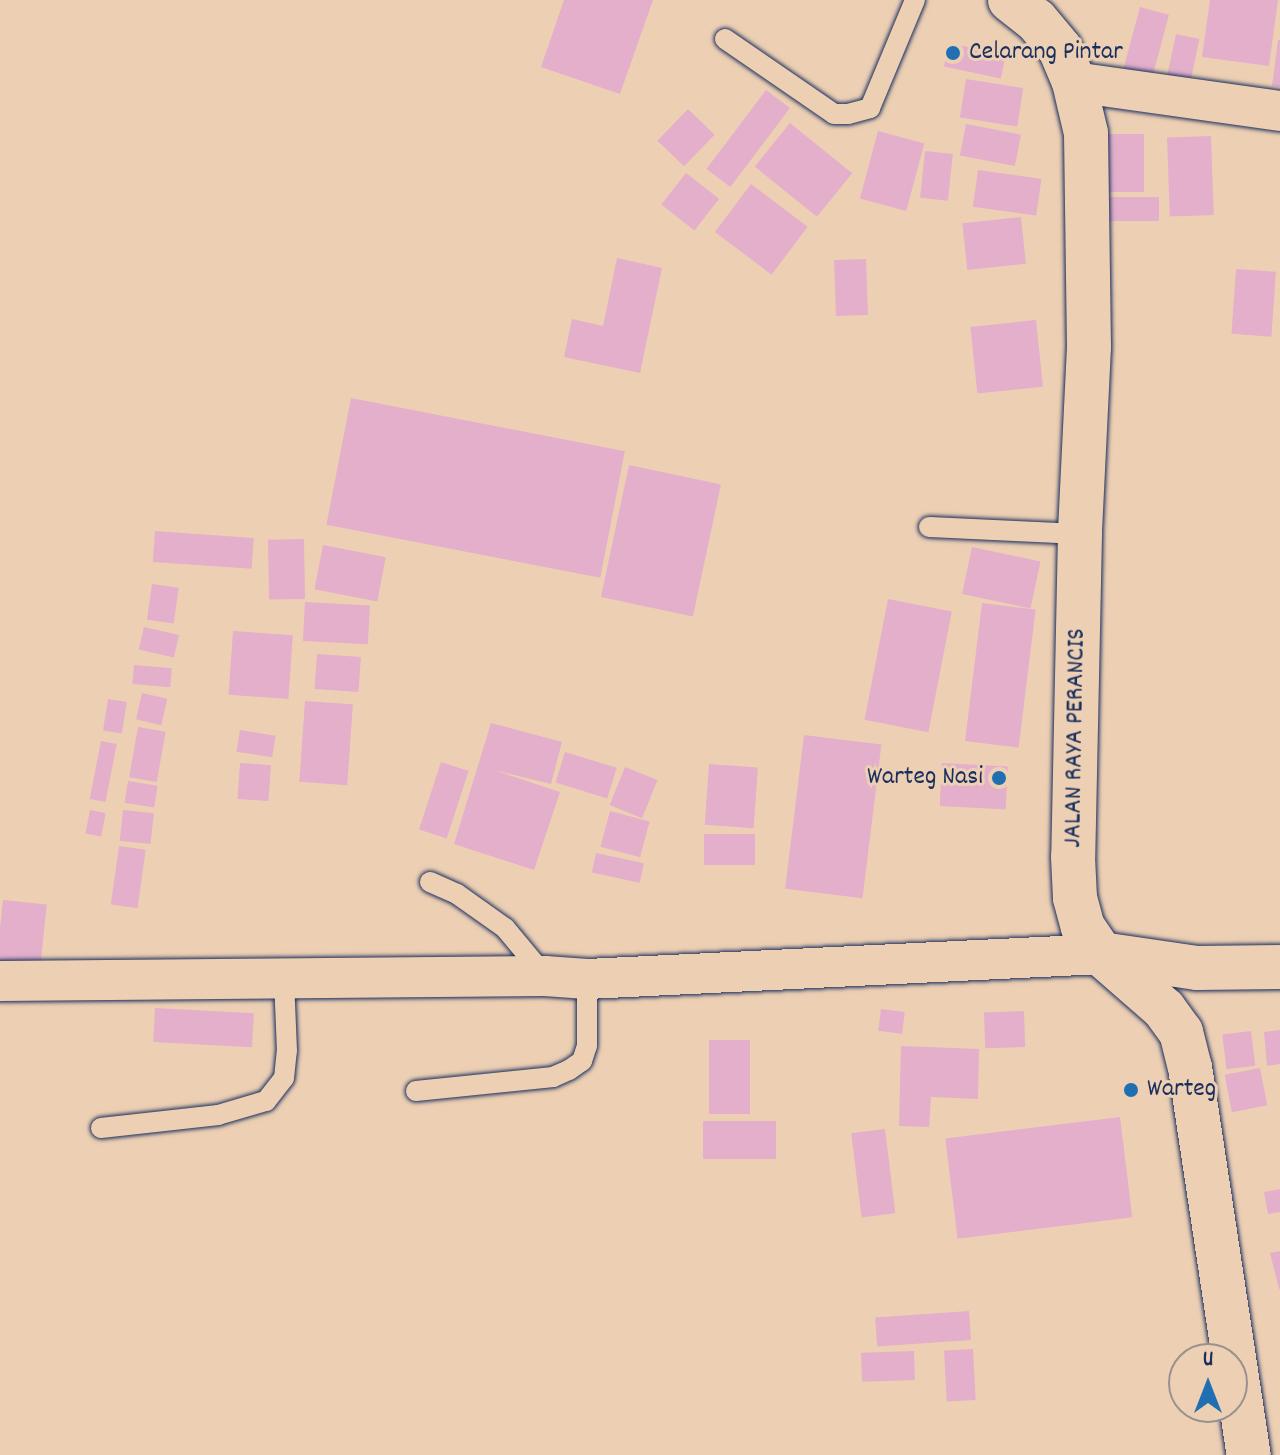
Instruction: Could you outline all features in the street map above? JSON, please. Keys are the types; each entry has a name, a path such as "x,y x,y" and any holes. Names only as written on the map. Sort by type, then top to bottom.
{"street":[{"name":"JALAN RAYA PERANCIS","path":"1010,0 1036,20 1060,49 1074,82 1086,133 1090,236 1080,534 1073,857 1075,898 1083,927 1101,954 1164,1009 1181,1032 1190,1067 1249,1455"},
{"path":"1074,82 1280,111"},
{"path":"0,981 545,976 587,979 1101,954 1197,968 1265,967"},
{"path":"1181,1032 1203,999 1265,967"}],"lane":[{"path":"725,39 834,114 848,114 870,108 915,0"},
{"path":"929,527 1080,534"},
{"path":"430,882 457,894 505,928 545,976"},
{"path":"101,1128 218,1115 266,1101 284,1078 287,1051 284,979"},
{"path":"416,1091 553,1077 569,1070 582,1061 587,1046 587,979"}],"building":[{"path":"564,0 653,0 620,94 541,67"},
{"path":"1210,0 1278,0 1269,66 1202,57"},
{"path":"1140,7 1169,15 1152,78 1123,70"},
{"path":"1176,34 1199,39 1189,89 1165,84"},
{"path":"1280,40 1280,87 1272,86"},
{"path":"949,43 1006,55 1001,79 944,66"},
{"path":"966,79 1023,88 1017,127 960,118"},
{"path":"766,90 790,108 730,187 706,169"},
{"path":"688,109 715,135 684,166 657,141"},
{"path":"790,123 852,173 817,217 755,167"},
{"path":"966,124 1021,135 1015,166 960,155"},
{"path":"878,131 924,143 906,211 860,199"},
{"path":"1103,134 1144,134 1144,192 1103,192"},
{"path":"1211,136 1214,215 1170,216 1167,138"},
{"path":"925,151 953,154 948,201 920,198"},
{"path":"978,170 1041,179 1036,216 973,207"},
{"path":"686,173 719,199 694,230 661,205"},
{"path":"751,184 808,227 772,275 715,232"},
{"path":"1108,197 1159,197 1159,221 1108,221"},
{"path":"1021,217 1026,264 967,270 962,223"},
{"path":"617,258 662,268 640,373 564,357 572,319 603,326"},
{"path":"866,259 868,315 836,316 834,260"},
{"path":"1236,269 1276,272 1271,337 1231,334"},
{"path":"1036,320 1043,387 977,394 970,327"},
{"path":"351,398 625,451 600,578 326,525"},
{"path":"629,465 721,485 693,617 601,597"},
{"path":"155,531 254,538 252,569 153,562"},
{"path":"304,539 305,599 269,600 268,540"},
{"path":"323,545 386,557 377,601 314,589"},
{"path":"972,547 1040,562 1030,609 962,594"},
{"path":"152,584 179,588 174,623 147,620"},
{"path":"888,599 952,611 928,732 865,720"},
{"path":"305,602 370,605 368,644 303,641"},
{"path":"982,603 1036,610 1019,748 965,741"},
{"path":"144,627 179,635 174,658 139,649"},
{"path":"233,631 293,635 288,699 229,695"},
{"path":"317,654 361,657 358,692 315,689"},
{"path":"134,665 172,668 170,687 132,684"},
{"path":"142,693 167,699 161,725 136,719"},
{"path":"108,699 127,702 122,734 103,731"},
{"path":"305,701 353,704 347,785 299,782"},
{"path":"491,723 562,742 551,784 494,770 560,792 534,870 454,844"},
{"path":"138,727 166,732 157,782 129,777"},
{"path":"240,730 276,736 272,757 237,752"},
{"path":"804,735 881,745 863,898 785,889"},
{"path":"101,741 117,744 105,802 90,799"},
{"path":"565,752 617,768 607,798 556,783"},
{"path":"441,762 469,771 447,838 419,830"},
{"path":"240,763 271,765 268,801 237,799"},
{"path":"942,763 1008,766 1006,809 940,806"},
{"path":"709,764 758,767 754,828 705,825"},
{"path":"625,767 657,780 642,818 610,805"},
{"path":"128,781 158,786 154,807 125,803"},
{"path":"90,810 106,813 101,837 85,834"},
{"path":"123,810 154,813 151,844 120,841"},
{"path":"610,811 650,822 640,857 600,847"},
{"path":"704,834 755,834 755,865 704,865"},
{"path":"119,846 146,850 138,908 111,904"},
{"path":"596,853 644,863 640,883 592,873"},
{"path":"3,900 47,905 40,967 0,963"},
{"path":"155,1008 254,1013 252,1047 153,1042"},
{"path":"881,1009 905,1012 902,1034 878,1031"},
{"path":"1024,1011 1025,1047 985,1048 984,1012"},
{"path":"1280,1030 1280,1064 1267,1066 1264,1032"},
{"path":"1251,1031 1255,1066 1226,1069 1222,1035"},
{"path":"709,1040 750,1040 750,1114 709,1114"},
{"path":"901,1046 979,1049 978,1099 931,1097 929,1127 899,1126"},
{"path":"1260,1068 1267,1105 1232,1112 1225,1075"},
{"path":"1120,1117 1132,1217 958,1239 945,1138"},
{"path":"703,1121 776,1121 776,1159 703,1159"},
{"path":"885,1129 895,1213 862,1218 851,1133"},
{"path":"1280,1189 1280,1212 1268,1214 1264,1192"},
{"path":"1280,1251 1280,1289 1279,1289 1270,1253"},
{"path":"969,1311 971,1340 877,1346 875,1318"},
{"path":"973,1349 976,1400 947,1401 944,1351"},
{"path":"914,1351 915,1380 862,1382 861,1353"}],"place":[{"name":"Celarang Pintar","path":"953,53"},
{"name":"Warteg Nasi","path":"999,778"},
{"name":"Warteg","path":"1131,1090"}]}
